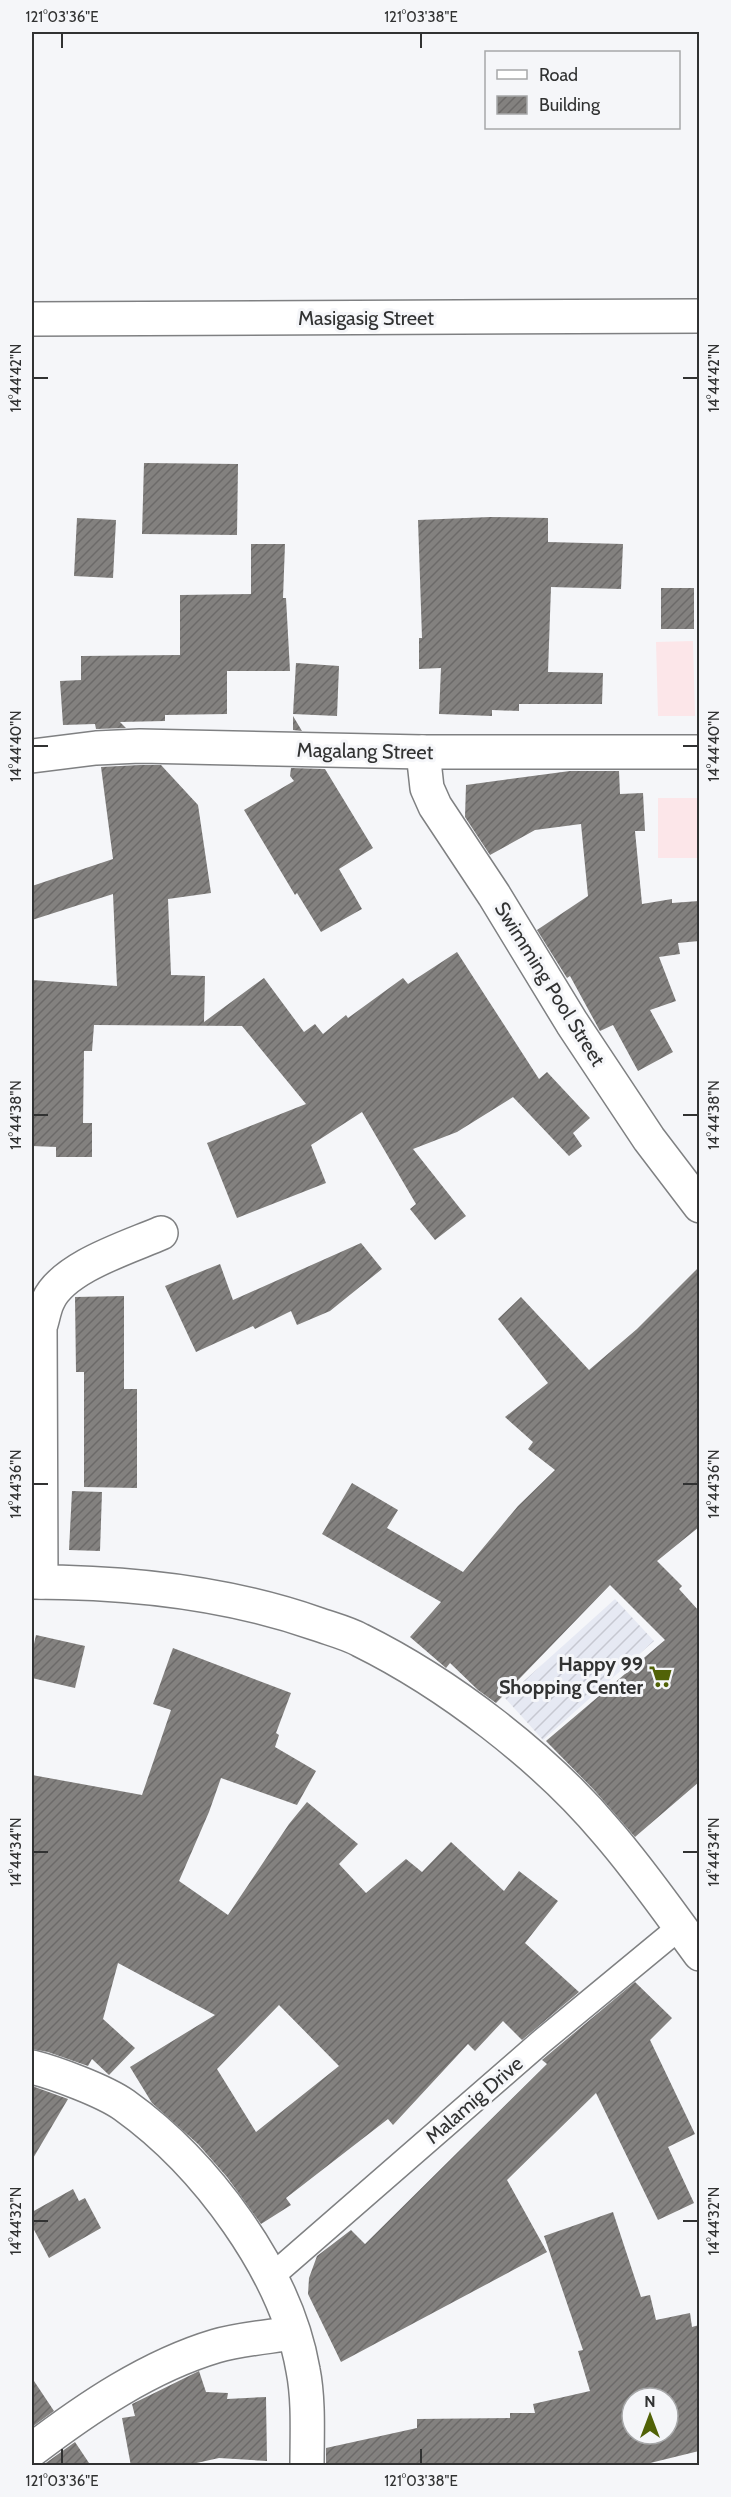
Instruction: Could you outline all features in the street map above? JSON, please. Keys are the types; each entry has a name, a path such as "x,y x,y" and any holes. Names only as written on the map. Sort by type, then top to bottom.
{"street":[{"name":"Masigasig Street","path":"32,319 699,316"},
{"name":"Magalang Street","path":"32,756 96,748 140,746 423,752 699,752"},
{"name":"Swimming Pool Street","path":"423,752 427,788 435,806 649,1139 699,1206"},
{"path":"161,1233 87,1266 63,1281 48,1299 40,1327 36,1582 126,1586 212,1595 285,1613 359,1639 439,1686 551,1773 605,1830 699,1954"},
{"path":"32,2067 54,2073 122,2104 180,2152 241,2226 272,2276 304,2371 307,2466"},
{"path":"32,2450 118,2391 156,2370 217,2346 293,2333"}],"lane":[{"name":"Malamig Drive","path":"272,2276 542,2041 680,1927"}],"shaded area":[{"path":"693,641 695,716 658,716 656,642"},
{"path":"658,798 699,798 699,858 658,858"},
{"path":"615,1599 654,1641 543,1740 505,1698"}],"building":[{"path":"144,463 238,464 237,535 142,534"},
{"path":"490,517 548,518 548,542 623,544 621,589 551,587 548,672 603,673 602,704 519,704 519,711 492,710 492,716 439,714 441,668 419,669 419,638 422,638 418,520"},
{"path":"77,518 116,520 113,578 74,576"},
{"path":"251,544 285,544 283,598 286,598 290,671 227,671 227,714 165,715 165,721 120,722 126,728 96,729 95,724 63,725 60,681 81,680 81,656 180,655 180,595 251,594"},
{"path":"661,588 694,588 694,629 661,629"},
{"path":"296,663 339,666 337,716 293,714"},
{"path":"293,716 302,731 293,730"},
{"path":"161,765 198,805 211,893 168,899 171,975 205,976 204,1022 264,978 304,1032 315,1024 323,1034 346,1015 348,1018 403,978 408,984 457,952 539,1079 547,1072 590,1118 573,1133 582,1146 569,1156 513,1097 457,1132 413,1149 466,1216 435,1240 410,1209 416,1204 362,1112 311,1145 326,1183 237,1218 207,1143 306,1104 242,1026 94,1025 92,1051 84,1051 83,1123 92,1123 92,1157 56,1157 56,1147 32,1146 32,980 117,986 113,894 32,920 32,886 113,859 101,767"},
{"path":"291,768 325,769 373,848 339,869 362,909 321,932 297,893 295,895 244,810 294,781 290,776"},
{"path":"570,771 619,771 620,794 643,793 645,831 635,831 642,904 672,899 672,903 699,901 699,941 678,943 680,954 659,957 676,1001 650,1010 673,1052 638,1071 613,1025 600,1031 570,976 567,978 537,930 588,896 581,824 535,830 490,855 465,817 466,785"},
{"path":"361,1243 382,1269 330,1311 297,1325 291,1311 255,1329 253,1326 196,1352 165,1286 220,1264 233,1300"},
{"path":"699,1267 699,1527 657,1561 682,1586 679,1589 699,1611 699,1782 635,1837 595,1791 546,1741 665,1640 610,1585 496,1703 478,1690 450,1663 446,1668 410,1637 441,1602 322,1534 352,1483 398,1510 387,1528 463,1572 518,1506 555,1470 528,1449 533,1442 505,1417 548,1383 498,1319 521,1297 589,1370 637,1329"},
{"path":"124,1296 124,1389 137,1389 137,1488 84,1487 84,1372 76,1372 75,1297"},
{"path":"72,1491 102,1492 100,1551 69,1550"},
{"path":"36,1635 85,1646 75,1688 32,1678 32,1653"},
{"path":"173,1648 291,1693 276,1733 279,1735 275,1747 316,1771 297,1805 221,1778 179,1881 228,1915 289,1824 307,1802 358,1844 339,1864 366,1893 406,1859 422,1872 451,1842 504,1891 519,1871 558,1901 525,1943 579,1992 522,2040 503,2021 475,2051 468,2044 393,2125 388,2119 286,2198 291,2205 261,2224 227,2177 198,2144 152,2103 130,2067 215,2015 118,1963 103,2019 135,2048 109,2075 92,2059 88,2066 32,2049 32,1775 142,1795 171,1710 153,1704","holes":["279,2005 339,2066 256,2132 217,2069"]},
{"path":"635,1982 672,2018 650,2040 695,2134 668,2147 694,2203 658,2220 596,2093 507,2180 547,2252 341,2362 308,2294 309,2278 317,2256 351,2230 365,2244 547,2064 542,2060"},
{"path":"32,2086 68,2099 32,2160"},
{"path":"73,2189 79,2201 85,2198 101,2228 49,2258 32,2226 32,2212"},
{"path":"613,2212 641,2297 650,2295 656,2320 690,2313 692,2327 699,2325 699,2451 638,2466 326,2466 326,2448 417,2428 417,2419 510,2418 510,2413 535,2413 533,2404 590,2391 578,2351 583,2350 544,2236"},
{"path":"199,2371 206,2392 228,2393 227,2399 266,2397 267,2461 219,2458 183,2466 131,2466 122,2418 135,2416 132,2404"},
{"path":"32,2378 54,2411 32,2427"},
{"path":"75,2442 91,2466 42,2466 43,2465"}],"place":[{"name":"Happy 99 Shopping Center","path":"661,1676"}]}
